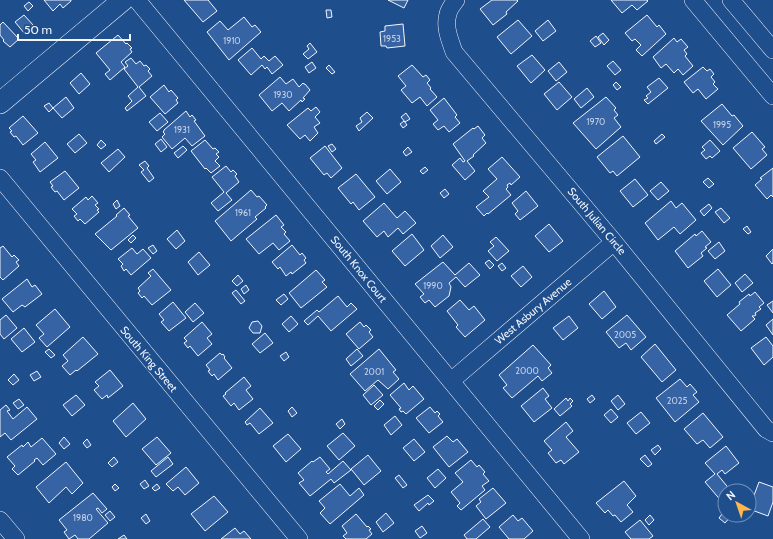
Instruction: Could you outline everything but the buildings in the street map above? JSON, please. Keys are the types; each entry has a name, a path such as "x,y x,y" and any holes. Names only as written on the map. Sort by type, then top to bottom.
{"main road":[{"path":"0,103 123,0"}],"street":[{"name":"South Knox Court","path":"137,0 581,539"},
{"name":"South Julian Circle","path":"456,0 448,14 447,25 448,37 454,52 614,242 766,428 773,433"},
{"path":"693,0 773,96"},
{"path":"731,0 773,50"},
{"name":"South King Street","path":"0,178 298,539"},
{"name":"West Asbury Avenue","path":"451,381 614,242"},
{"path":"0,520 16,539"}]}
